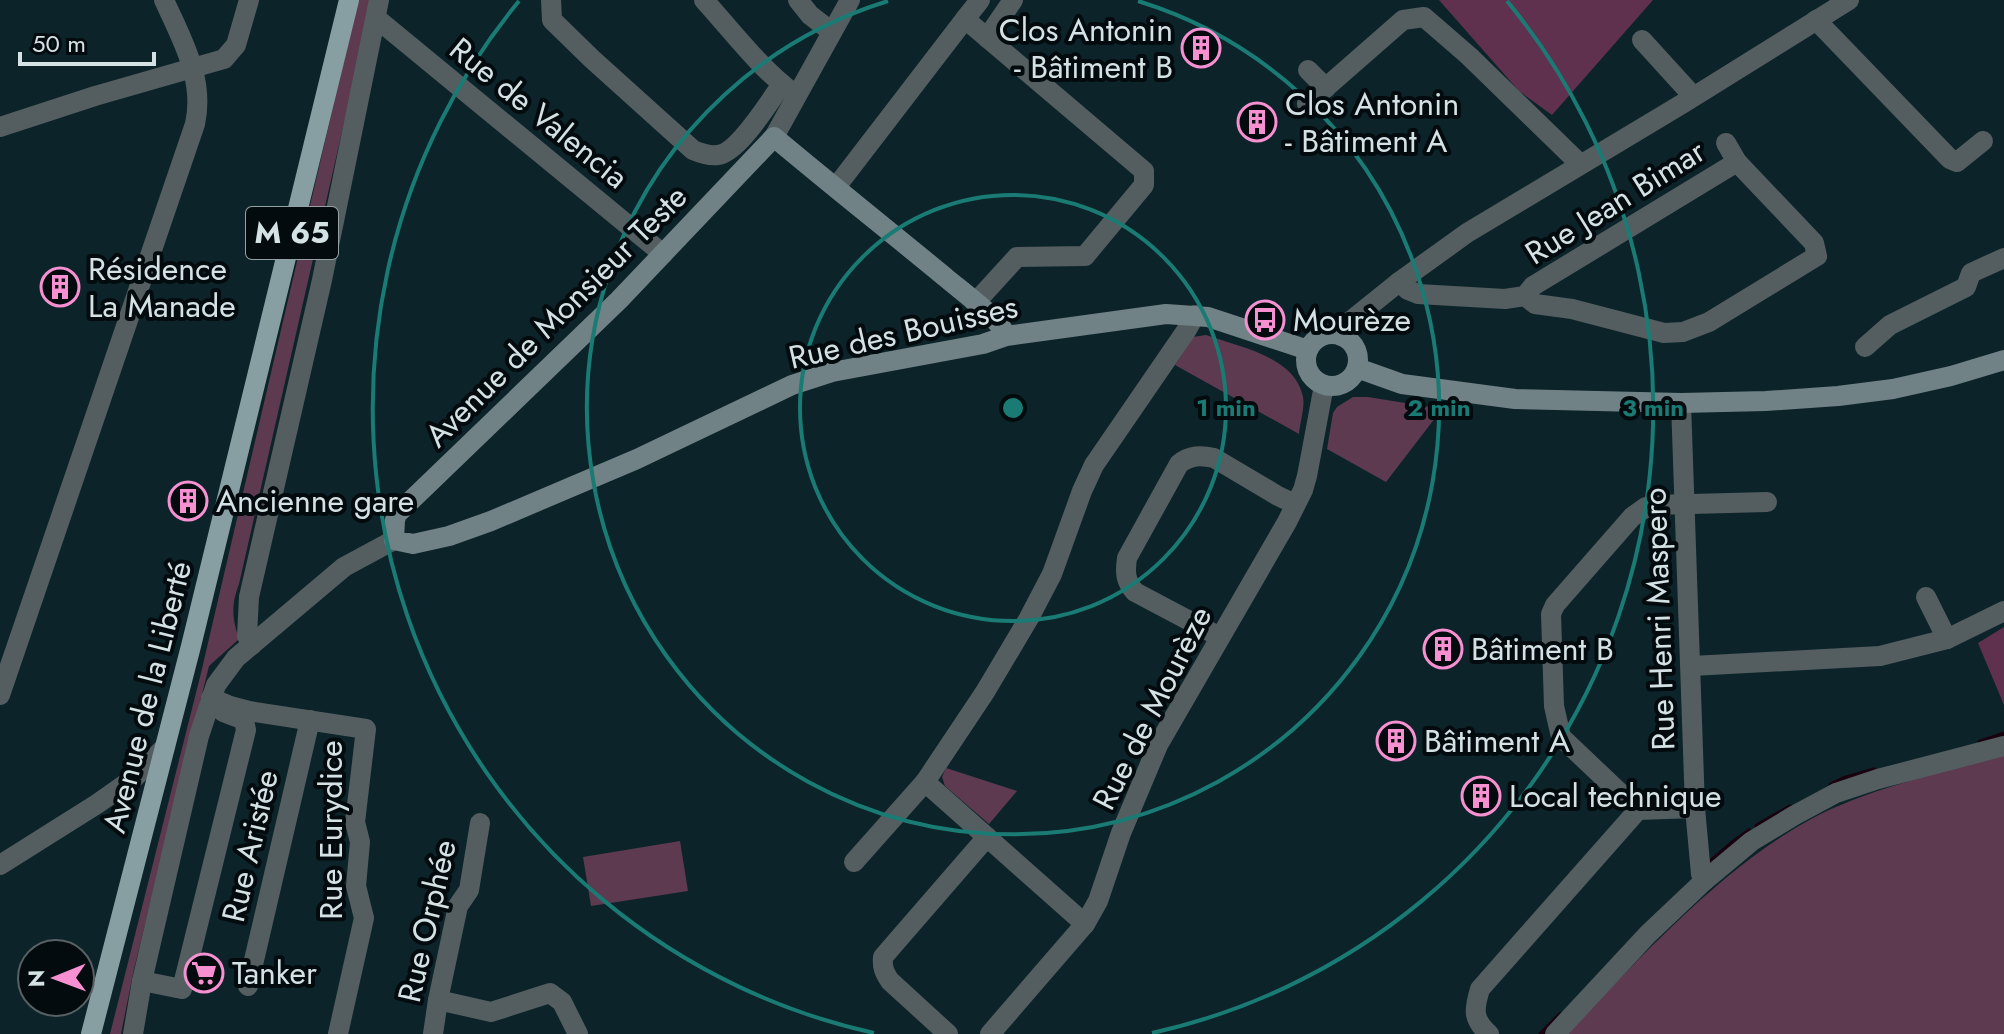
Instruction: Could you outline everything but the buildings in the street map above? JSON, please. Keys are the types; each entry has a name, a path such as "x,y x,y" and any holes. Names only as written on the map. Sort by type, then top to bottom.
{"main road":[{"name":"Avenue de la Liberté","path":"91,1034 134,872 349,0"}],"street":[{"path":"0,695 195,124 198,92 193,67 164,0"},
{"path":"0,127 224,59 236,45 249,0"},
{"path":"551,0 552,20 592,59 693,150 718,155 728,152 790,90 704,0"},
{"path":"798,0 810,15 832,32"},
{"name":"Avenue de Monsieur Teste","path":"394,540 397,514 609,310 774,137 790,90 832,32 850,0"},
{"path":"836,187 980,0"},
{"path":"987,38 1013,0"},
{"path":"1341,336 1348,323 1467,233 1849,0"},
{"path":"252,645 247,636 249,597 322,280 378,9"},
{"name":"Rue de Valencia","path":"378,9 663,254"},
{"path":"1307,104 1403,20 1424,17 1469,56 1580,164"},
{"path":"965,19 1144,171 1144,185 1085,256 1017,257 975,303"},
{"path":"1816,20 1950,159 1957,162 1983,141"},
{"path":"1642,40 1693,96"},
{"path":"1308,70 1326,88"},
{"path":"774,137 975,303 1003,328 1006,336"},
{"name":"Rue Jean Bimar","path":"1525,296 1535,304 1572,309 1664,333 1683,332 1709,322 1812,261 1817,256 1814,243 1737,162 1726,143"},
{"name":"Rue Jean Bimar","path":"1399,282 1418,294 1505,299 1525,296 1533,286 1737,162"},
{"path":"1865,347 1890,325 1966,287 1971,273 2004,258"},
{"name":"Rue des Bouisses","path":"394,540 413,544 449,536 491,521 637,459 792,385 832,372 983,344 1006,336 1166,314 1208,317 1308,350"},
{"path":"854,862 925,782 985,692 1052,574 1094,465 1195,315"},
{"path":"1325,335 1341,336 1356,349 1357,368 1344,384 1334,387 1318,383 1308,372 1308,350 1325,335"},
{"path":"1357,368 1402,384 1515,399 1681,403 1766,401 1893,389 2004,360"},
{"name":"Rue de Mourèze","path":"990,1034 1085,924 1098,901 1121,833 1158,745 1295,504 1307,476 1324,385"},
{"name":"Rue Henri Maspero","path":"1681,403 1695,808 1704,881"},
{"path":"1220,637 1135,592 1128,584 1125,570 1127,558 1179,464 1186,458 1202,455 1214,458 1295,504"},
{"path":"1695,808 1638,810 1561,737 1554,706 1551,614 1555,605 1632,517 1646,507 1767,502"},
{"path":"133,1034 142,981 199,736 216,685 236,658 344,567 394,540"},
{"path":"1926,597 1947,639"},
{"path":"1692,666 1880,656 1947,639 2004,611"},
{"path":"142,981 182,989 246,730 244,720 209,704"},
{"name":"Rue Eurydice","path":"209,704 366,729 355,822 360,842 356,886 364,918 338,1034"},
{"name":"Rue Aristée","path":"248,986 310,720"},
{"path":"1555,1034 1648,934 1752,841 1836,793 2004,746"},
{"path":"0,865 134,778 165,747"},
{"path":"925,782 1085,924"},
{"path":"1489,1034 1480,1026 1474,1009 1480,989 1638,810"},
{"name":"Rue Orphée","path":"433,1034 458,906 469,890 480,823"},
{"path":"948,1034 890,981 882,965 883,957 987,837"},
{"path":"438,1000 491,1012 550,993 562,1002 578,1034"}],"shaded area":[{"path":"358,0 372,0 235,598 234,618 239,639 209,666 134,969 121,1034 110,1034 201,673"},
{"path":"1439,0 1653,0 1552,115 1519,91"},
{"path":"1206,335 1264,355 1289,372 1298,383 1303,397 1299,434 1175,365 1193,337"},
{"path":"1353,397 1442,409 1386,482 1327,449 1333,413"},
{"path":"2004,627 2004,705 1978,643"},
{"path":"2004,754 2004,1034 1565,1034 1682,917 1778,839 1813,818 1858,798"},
{"path":"946,768 1017,791 989,824 945,786 942,777"},
{"path":"680,841 688,891 591,906 583,857"}],"waterway":[{"path":"1980,742 2004,734"},
{"path":"1831,785 1874,770"},
{"path":"1757,826 1790,807"},
{"path":"1707,865 1749,831"},
{"path":"1541,1034 1560,1015"}],"place":[{"name":"Clos Antonin - Bâtiment B","path":"1201,48"},
{"name":"Clos Antonin - Bâtiment A","path":"1257,122"},
{"name":"Résidence La Manade","path":"60,287"},
{"name":"Mourèze","path":"1265,320"},
{"name":"Ancienne gare","path":"188,501"},
{"name":"Bâtiment B","path":"1443,649"},
{"name":"Bâtiment A","path":"1396,741"},
{"name":"Local technique","path":"1481,796"},
{"name":"Tanker","path":"204,973"}]}
